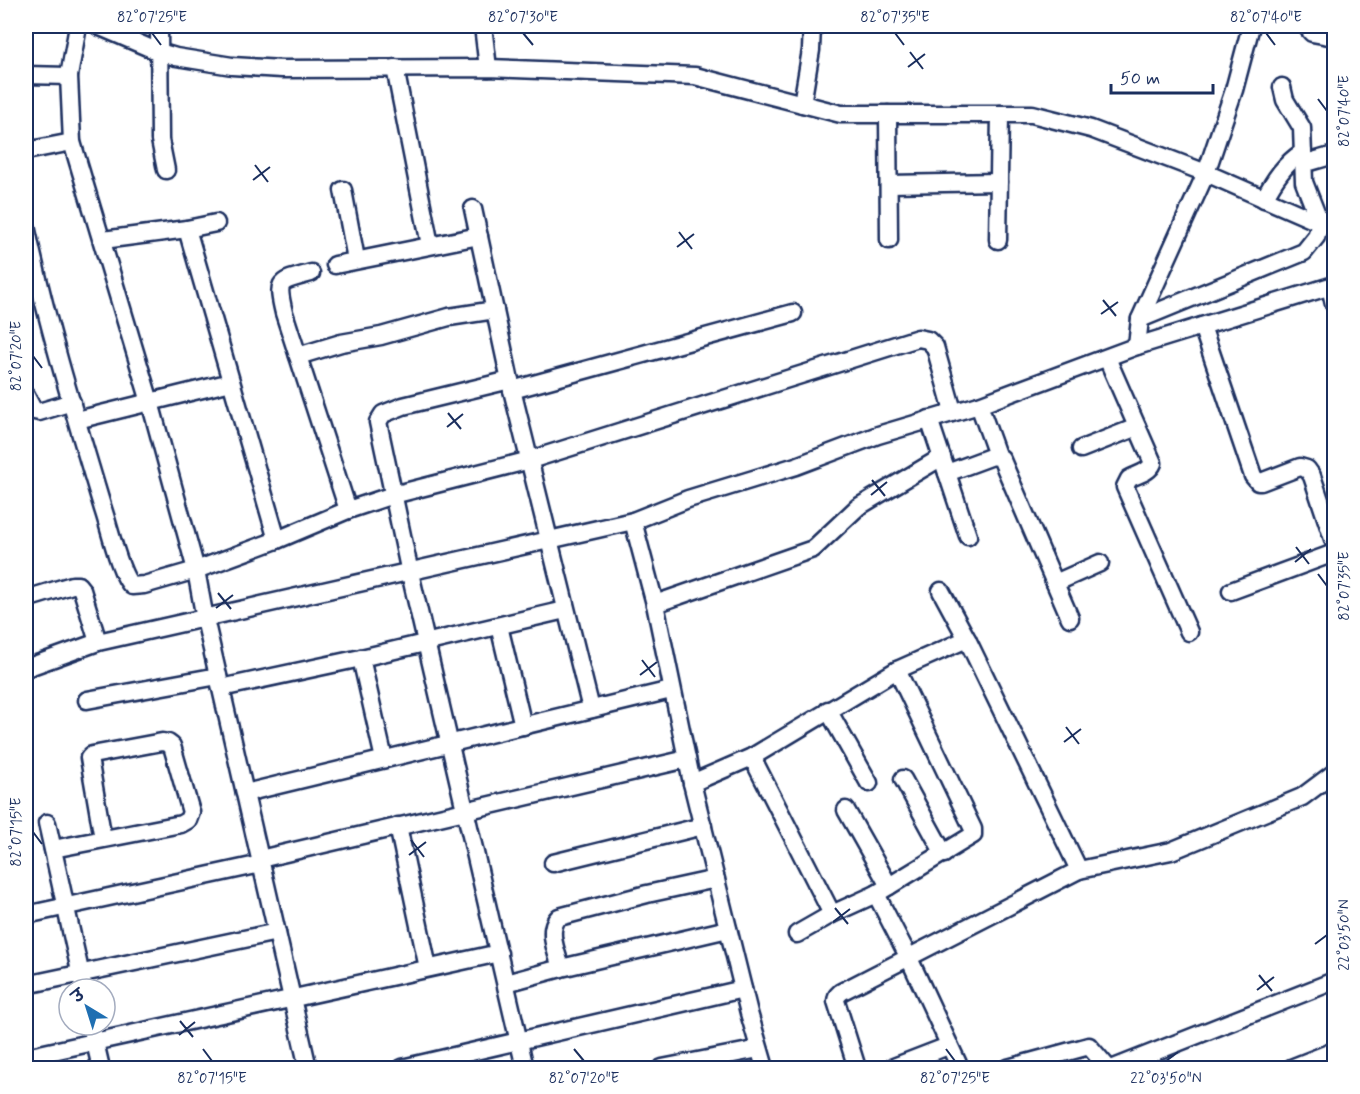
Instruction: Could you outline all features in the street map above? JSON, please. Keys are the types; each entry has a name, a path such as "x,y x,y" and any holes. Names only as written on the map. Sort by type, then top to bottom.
{"street":[{"path":"78,26 69,76 72,142 150,402 196,570 205,619 308,1068"},
{"path":"98,26 159,52 232,66 282,69 488,68 695,76 841,114 1032,114 1090,129 1206,174 1327,226"},
{"path":"159,26 160,140 166,170"},
{"path":"483,26 488,68"},
{"path":"802,104 811,50 812,26"},
{"path":"1137,346 1140,319 1206,174 1234,90 1251,26"},
{"path":"1306,26 1309,31 1317,35 1335,36"},
{"path":"395,68 430,245"},
{"path":"26,75 69,76"},
{"path":"1282,87 1285,100 1302,128 1304,182 1327,226"},
{"path":"888,114 889,240"},
{"path":"998,240 1000,114"},
{"path":"26,151 72,142"},
{"path":"1264,199 1283,169 1293,158 1335,156"},
{"path":"889,184 999,182"},
{"path":"343,190 356,259"},
{"path":"473,209 511,385 591,709"},
{"path":"103,240 216,223"},
{"path":"26,226 36,276 72,402 119,559 132,586 144,585 196,570 277,540 348,510 393,495 530,460 918,338 928,340 934,347 953,411"},
{"path":"1140,319 1304,252 1327,226"},
{"path":"187,229 277,540"},
{"path":"335,265 479,236"},
{"path":"311,273 286,280 279,287 279,292 348,510"},
{"path":"26,668 98,642 633,521 688,499 796,466 953,411 979,405 1137,346 1332,286 1335,304"},
{"path":"298,356 341,343 381,336 449,317 495,310"},
{"path":"525,1068 410,573 378,422 383,414 403,406 511,385 793,313"},
{"path":"1202,326 1254,476 1258,482 1261,482 1300,467 1307,469 1312,476 1335,542"},
{"path":"1107,358 1152,466 1129,479 1125,487 1190,632"},
{"path":"78,420 231,382"},
{"path":"26,396 34,411 39,412 72,402"},
{"path":"979,405 997,455 1001,458 1070,618"},
{"path":"929,419 968,536"},
{"path":"1081,449 1137,427"},
{"path":"947,473 997,455"},
{"path":"655,604 813,549 858,507 942,457"},
{"path":"633,521 655,604 692,783 765,1068"},
{"path":"1231,591 1335,553"},
{"path":"1055,583 1100,563"},
{"path":"26,599 78,585 82,590 98,642"},
{"path":"941,591 967,639 1079,870"},
{"path":"87,700 220,682 361,658 566,610"},
{"path":"499,626 523,726"},
{"path":"692,783 752,757 897,670 967,639"},
{"path":"361,658 384,759"},
{"path":"797,934 832,914 883,890 944,855 970,839 974,832 897,670"},
{"path":"245,793 671,690"},
{"path":"828,710 869,783"},
{"path":"53,849 181,824 188,820 191,812 172,746 168,742 92,755 89,758 104,839"},
{"path":"752,757 832,914"},
{"path":"26,915 261,862 398,826 687,759"},
{"path":"857,1068 836,1001 840,992 1079,870 1171,851 1302,797 1335,773"},
{"path":"903,779 944,855"},
{"path":"846,810 883,890 908,956 960,1068"},
{"path":"47,824 81,977"},
{"path":"398,826 428,968"},
{"path":"553,863 703,826"},
{"path":"561,968 553,933 553,924 559,917 716,879"},
{"path":"506,983 728,929"},
{"path":"98,977 277,932"},
{"path":"26,1057 499,953"},
{"path":"26,986 57,983"},
{"path":"1114,1068 1333,986"},
{"path":"402,1068 743,989"},
{"path":"94,1037 101,1068"},
{"path":"891,1068 948,1046"},
{"path":"1008,1068 1089,1046 1108,1068"},
{"path":"662,1068 759,1049"},
{"path":"1291,1068 1335,1051"}]}
